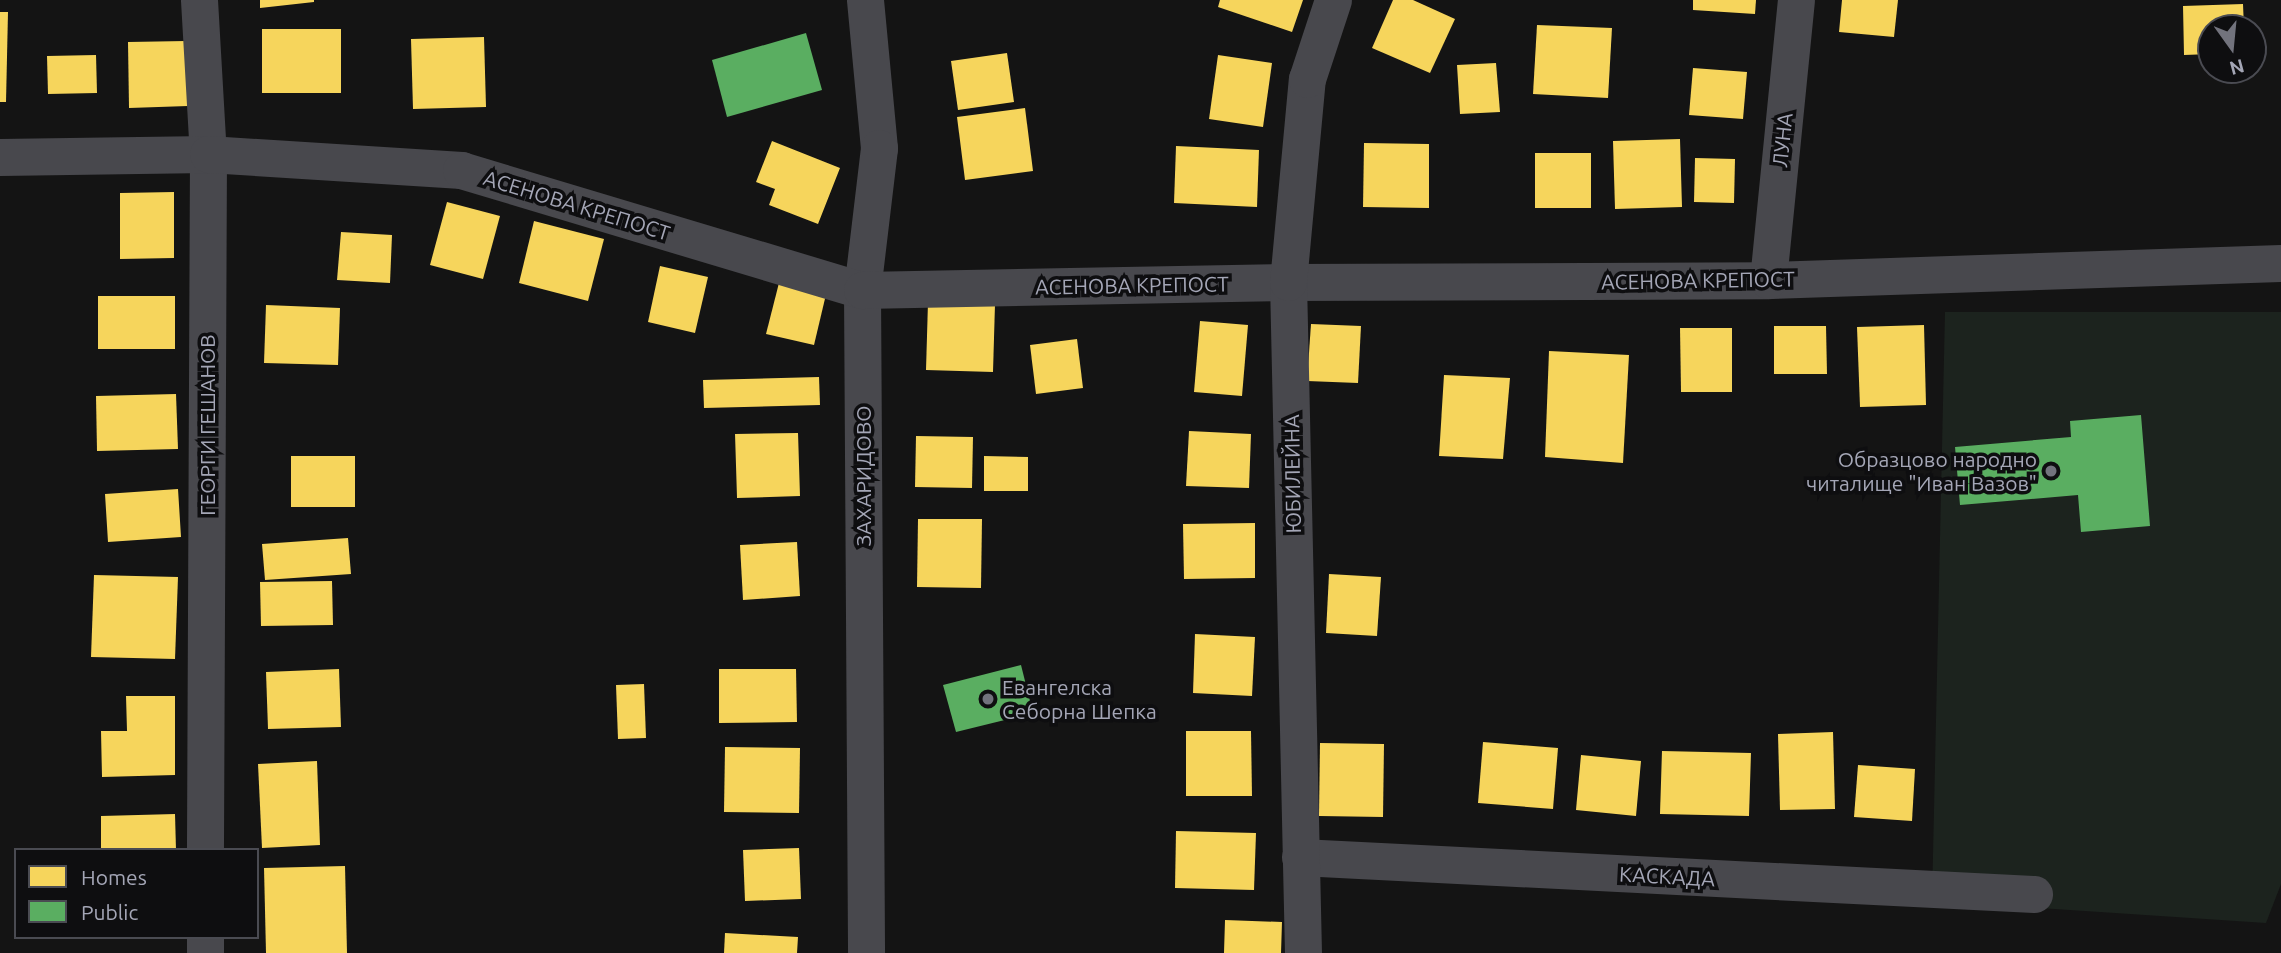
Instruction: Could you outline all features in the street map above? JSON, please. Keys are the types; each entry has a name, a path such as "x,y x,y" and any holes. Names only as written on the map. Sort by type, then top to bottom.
{"street":[{"name":"ГЕОРГИ ГЕШАНОВ","path":"199,0 208,154 205,848"},
{"name":"ЗАХАРИДОВО","path":"865,0 878,148 862,290 866,953"},
{"name":"ЮБИЛЕЙНА","path":"1303,953 1288,282 1307,79 1333,0"},
{"name":"ЛУНА","path":"1768,280 1796,0"},
{"name":"АСЕНОВА КРЕПОСТ","path":"0,157 208,154 461,170 862,290 1288,282 1768,280 2281,263"},
{"name":"КАСКАДА","path":"1300,857 2034,894"}],"shaded area":[{"path":"1945,312 2281,312 2281,884 2266,923 1932,901"}],"building: Homes":[{"path":"260,0 314,0 314,2 260,8"},
{"path":"1220,0 1303,0 1292,32 1218,7"},
{"path":"1393,0 1413,0 1455,19 1430,73 1372,48"},
{"path":"1693,0 1756,0 1755,14 1693,10"},
{"path":"1842,0 1898,0 1894,37 1839,32"},
{"path":"2243,4 2243,14 2197,14 2197,55 2184,55 2183,6"},
{"path":"0,12 8,12 6,102 0,102"},
{"path":"1537,25 1612,28 1608,98 1533,94"},
{"path":"262,29 341,29 341,93 262,93"},
{"path":"484,37 486,107 413,109 411,39"},
{"path":"186,41 188,106 129,108 128,42"},
{"path":"1007,53 1014,102 958,110 951,61"},
{"path":"96,55 97,93 48,94 47,56"},
{"path":"1218,55 1272,63 1263,127 1209,119"},
{"path":"1496,63 1500,112 1460,114 1457,65"},
{"path":"1693,68 1747,72 1743,119 1689,115"},
{"path":"1025,108 1033,171 965,180 957,117"},
{"path":"1680,139 1682,207 1615,209 1613,141"},
{"path":"772,141 840,168 818,224 769,205 775,189 756,182"},
{"path":"1364,143 1429,144 1429,208 1363,207"},
{"path":"1176,146 1259,150 1257,207 1174,203"},
{"path":"1535,153 1591,153 1591,208 1535,208"},
{"path":"1695,158 1735,159 1734,203 1694,202"},
{"path":"174,192 174,258 120,259 120,193"},
{"path":"447,202 500,216 483,279 430,265"},
{"path":"534,221 604,239 588,301 519,283"},
{"path":"341,232 392,235 390,283 337,280"},
{"path":"660,266 708,277 695,333 648,322"},
{"path":"781,275 828,286 814,345 766,334"},
{"path":"98,296 175,296 175,349 98,349"},
{"path":"928,302 995,304 993,372 926,370"},
{"path":"266,305 340,308 338,365 264,363"},
{"path":"1200,321 1248,325 1242,396 1194,392"},
{"path":"1311,324 1361,326 1358,383 1307,381"},
{"path":"1924,325 1926,405 1860,407 1857,327"},
{"path":"1774,326 1826,326 1827,374 1774,374"},
{"path":"1680,328 1732,328 1732,392 1681,392"},
{"path":"1077,339 1083,388 1036,394 1030,345"},
{"path":"1549,351 1629,355 1623,463 1545,457"},
{"path":"1444,375 1510,378 1503,459 1439,456"},
{"path":"819,377 820,405 704,408 703,380"},
{"path":"176,394 178,449 97,451 96,396"},
{"path":"1189,431 1251,434 1249,488 1186,486"},
{"path":"798,433 800,496 737,498 735,434"},
{"path":"916,436 973,437 972,488 915,487"},
{"path":"291,456 355,456 355,507 291,507"},
{"path":"984,456 1028,457 1028,491 984,491"},
{"path":"178,489 181,537 108,542 105,494"},
{"path":"918,519 982,519 981,588 917,587"},
{"path":"1255,523 1255,578 1184,579 1183,524"},
{"path":"348,538 351,574 265,580 262,544"},
{"path":"797,542 800,596 743,600 740,545"},
{"path":"1329,574 1381,577 1377,636 1326,633"},
{"path":"94,575 178,577 175,659 91,657"},
{"path":"332,581 333,625 261,626 260,582"},
{"path":"1195,634 1255,637 1252,696 1193,693"},
{"path":"339,669 341,727 268,729 266,672"},
{"path":"719,669 796,669 797,722 719,723"},
{"path":"644,684 646,738 618,739 616,685"},
{"path":"126,696 175,696 175,775 102,777 101,731 127,731"},
{"path":"1186,731 1251,731 1252,796 1186,796"},
{"path":"1833,732 1835,809 1780,810 1778,734"},
{"path":"1483,742 1558,748 1553,809 1478,803"},
{"path":"1320,743 1384,744 1383,817 1319,816"},
{"path":"725,747 800,748 799,813 724,812"},
{"path":"1662,751 1751,753 1749,816 1660,814"},
{"path":"1581,755 1641,761 1636,816 1576,810"},
{"path":"317,761 320,845 262,848 258,764"},
{"path":"1858,765 1915,769 1912,821 1854,817"},
{"path":"175,814 176,848 101,848 101,816"},
{"path":"1176,831 1256,833 1254,890 1175,888"},
{"path":"799,848 801,899 745,901 743,850"},
{"path":"345,866 347,953 266,953 264,868"},
{"path":"1225,920 1282,922 1281,953 1224,953"},
{"path":"725,933 798,937 797,953 724,953"}],"building: Public":[{"path":"806,33 822,90 727,117 712,60"},
{"name":"Образцово народно читалище \"Иван Вазов\"","path":"2141,415 2150,526 2081,532 2078,495 1960,505 1955,447 2071,437 2070,421"},
{"name":"Евангелска Себорна Шепка","path":"1021,665 1033,713 956,732 943,685"}],"place":[{"name":"Образцово народно читалище \"Иван Вазов\"","path":"2051,471"},
{"name":"Евангелска Себорна Шепка","path":"988,699"}]}
